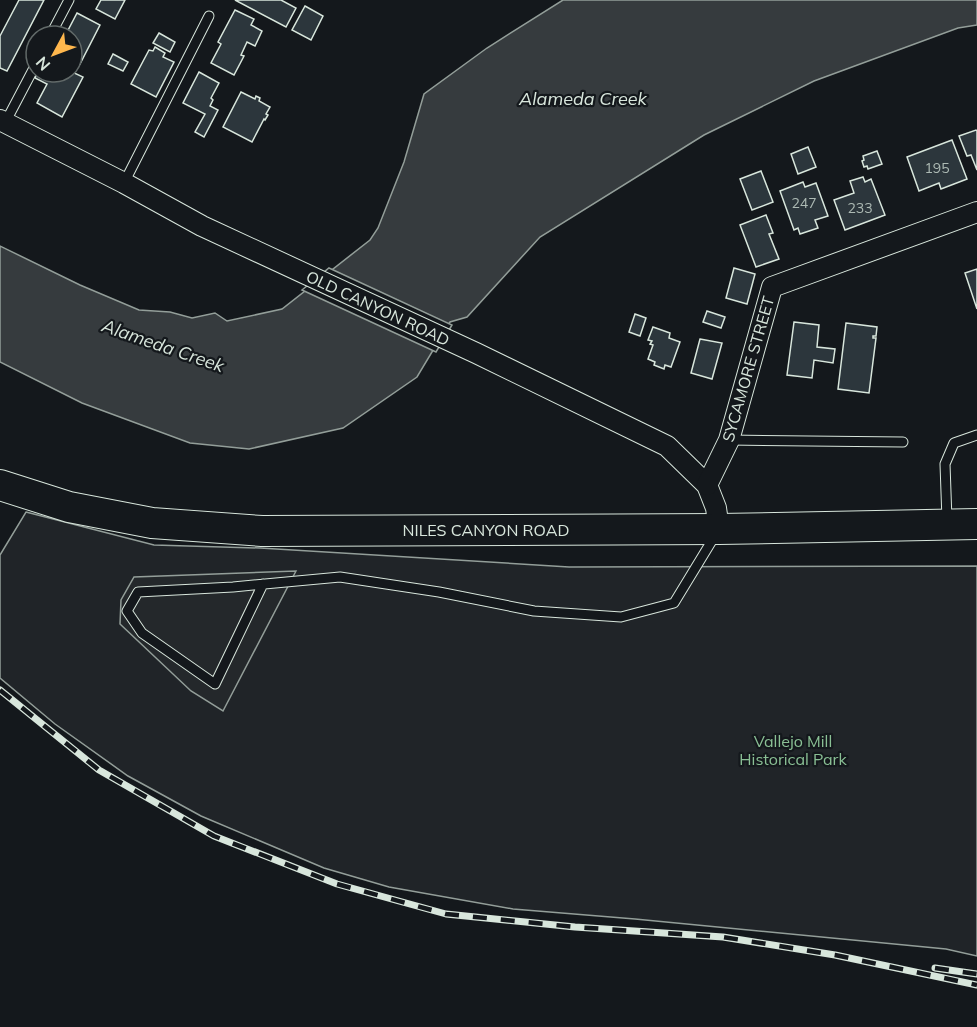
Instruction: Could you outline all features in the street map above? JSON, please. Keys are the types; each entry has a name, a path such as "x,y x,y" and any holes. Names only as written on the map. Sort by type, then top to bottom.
{"main road":[{"name":"NILES CANYON ROAD","path":"0,484 69,507 152,523 262,531 719,529 977,524"}],"street":[{"name":"OLD CANYON ROAD","path":"3,122 218,233 476,353 667,446 707,485 716,508 719,529"},
{"name":"SYCAMORE STREET","path":"707,485 729,440 772,287 977,212"}],"lane":[{"path":"56,24 69,0"},
{"path":"124,183 209,16"},
{"path":"3,122 25,84"},
{"path":"947,525 945,464 954,443 977,435"},
{"path":"729,440 903,442"},
{"path":"263,584 214,684 142,633 127,611 138,592 340,577 439,592 534,611 621,617 674,603 719,529"}],"green space":[{"name":"Vallejo Mill Historical Park","path":"26,512 154,545 260,548 569,567 977,566 977,956 946,949 513,909 389,887 324,868 201,816 128,776 55,724 0,678 0,555"}],"shaded area":[{"path":"296,571 223,711 191,691 120,624 121,600 134,577"}],"water":[{"name":"Alameda Creek","path":"563,0 977,0 977,25 958,28 814,81 704,135 540,237 467,317 450,322 417,377 343,428 249,449 190,443 82,403 0,362 0,246 80,285 139,310 170,312 192,318 215,313 227,321 282,309 370,240 378,228 404,162 424,94 487,48"}],"pier":[{"path":"329,268 452,325 436,352 302,290"}],"building":[{"path":"19,0 44,0 31,24 24,24 24,38 7,71 0,68 0,36"},
{"path":"101,0 125,0 115,19 96,9"},
{"path":"235,0 281,0 296,8 286,27"},
{"path":"305,6 323,16 311,40 292,30"},
{"path":"235,10 254,19 251,25 262,31 255,46 247,42 241,55 244,56 234,75 211,63 221,44 218,42"},
{"path":"77,13 100,25 84,56 84,24 71,24"},
{"path":"159,33 175,42 170,52 153,43"},
{"path":"155,47 165,53 163,57 174,62 156,97 131,84 149,50 153,51"},
{"path":"113,54 128,62 123,71 108,64"},
{"path":"199,72 219,83 211,98 213,100 210,106 218,110 204,137 195,132 205,114 183,103"},
{"path":"47,84 79,84 62,117 37,103"},
{"path":"241,92 255,99 256,96 260,98 259,101 270,107 266,114 268,115 252,142 223,127"},
{"path":"976,130 977,170 971,155 967,156 959,136"},
{"path":"952,140 967,179 941,189 939,183 919,191 907,157"},
{"path":"808,147 816,167 798,174 791,154"},
{"path":"877,151 882,164 868,169 867,166 864,167 863,156"},
{"path":"761,171 773,202 752,210 740,179"},
{"path":"863,177 865,182 871,179 885,215 845,230 834,200 854,193 850,181"},
{"path":"803,182 805,187 816,183 828,216 815,220 818,228 800,234 798,228 794,230 780,191"},
{"path":"766,215 773,233 769,234 779,259 756,267 740,225"},
{"path":"734,268 755,274 747,304 726,298"},
{"path":"977,269 977,309 965,273"},
{"path":"707,311 725,317 721,328 703,322"},
{"path":"635,314 646,318 640,336 629,332"},
{"path":"794,322 819,325 817,347 835,349 833,363 814,360 812,378 787,375"},
{"path":"846,323 877,327 876,336 873,336 876,338 869,393 838,389"},
{"path":"653,327 670,333 669,338 680,342 671,367 665,365 664,369 654,365 655,362 648,359 653,345 650,344 652,341 648,340"},
{"path":"700,339 722,343 712,379 691,373"}],"railway":[{"path":"0,690 99,770 214,836 337,884 446,914 575,927 723,937 835,955 977,985"},
{"path":"935,968 977,974"}]}
